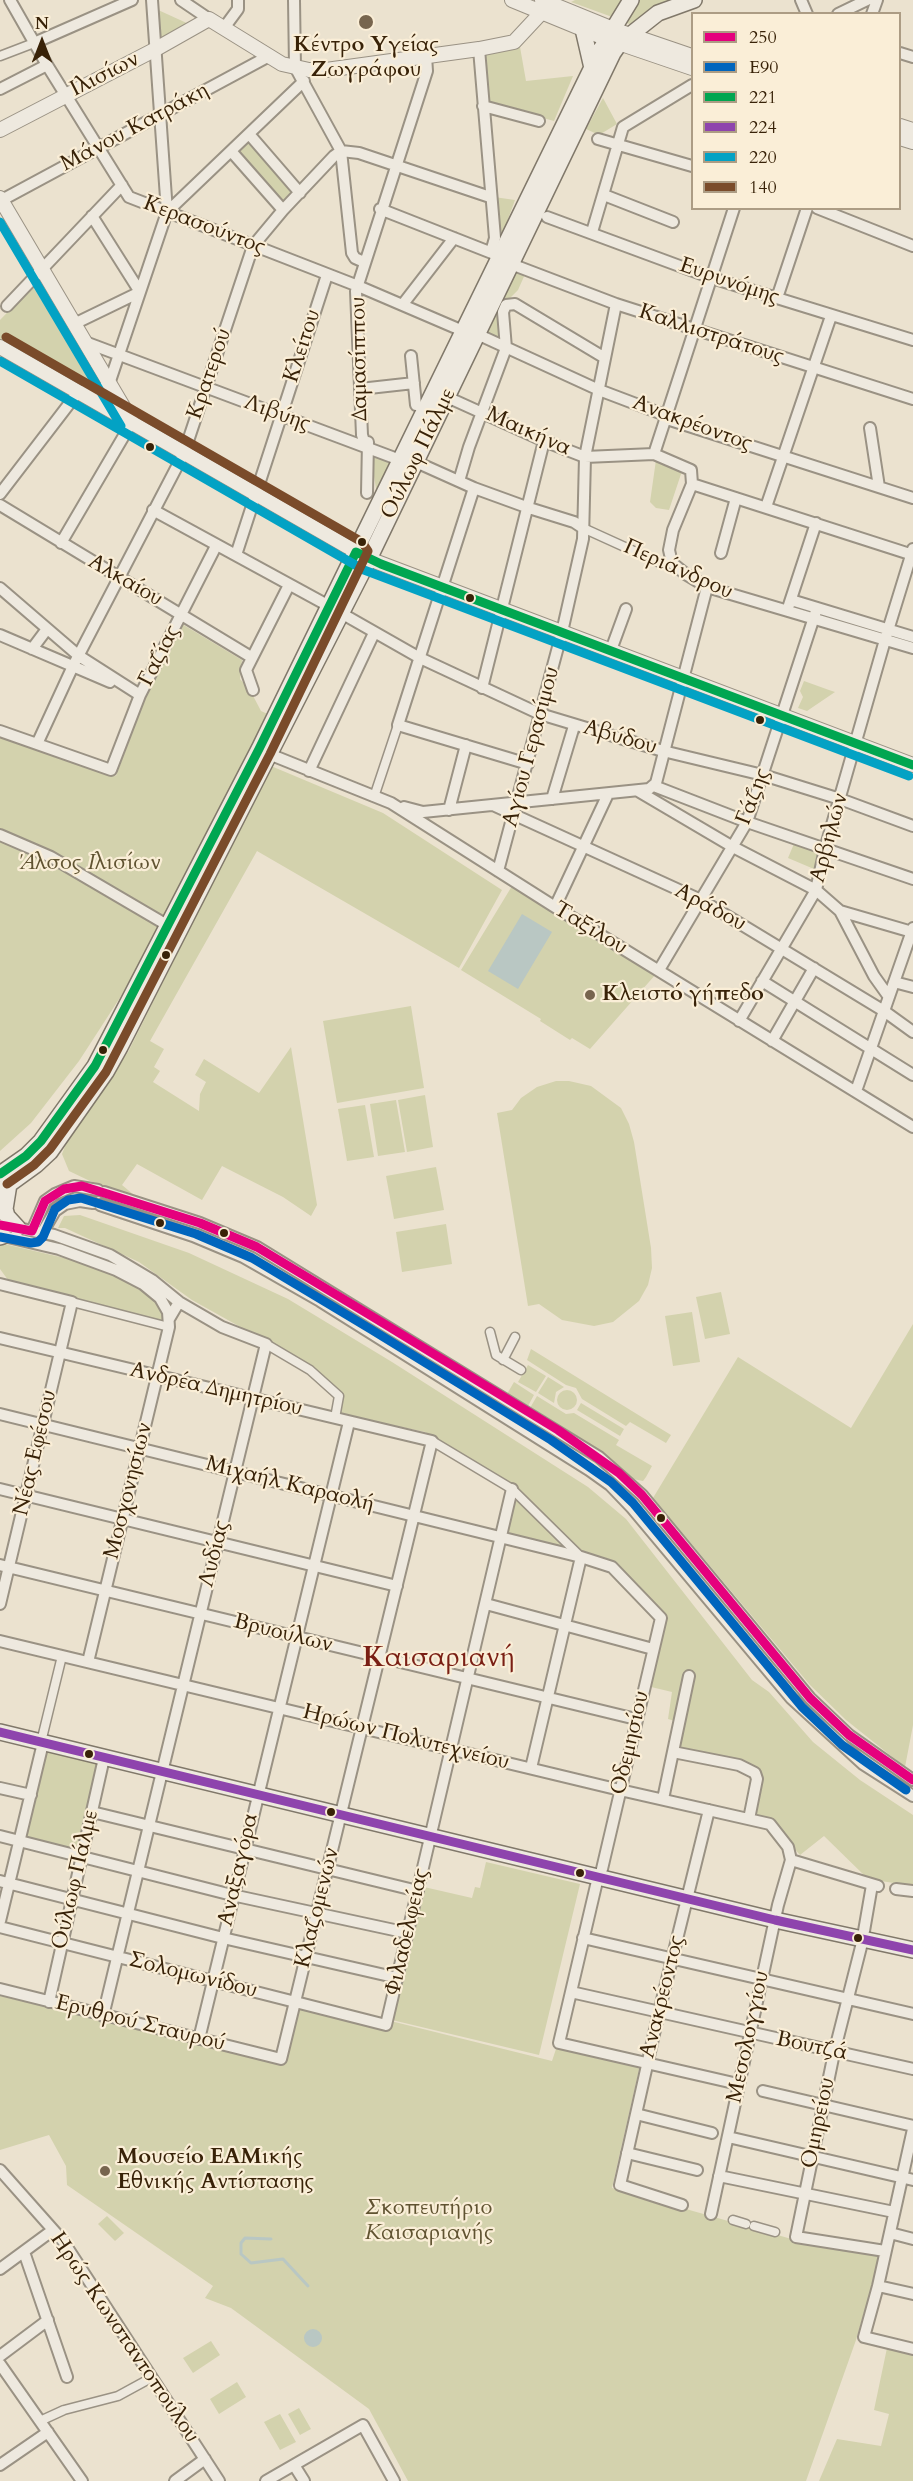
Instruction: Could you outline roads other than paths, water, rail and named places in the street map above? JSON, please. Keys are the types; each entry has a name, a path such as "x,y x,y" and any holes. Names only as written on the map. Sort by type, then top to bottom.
{"main road":[{"path":"617,36 631,0"},
{"path":"617,36 658,13 694,0"},
{"path":"583,29 592,68"},
{"name":"Ούλωφ Πάλμε","path":"408,461 447,397 501,257 592,68 617,36"},
{"name":"Ούλωφ Πάλμε","path":"501,257 617,36"},
{"name":"Ούλωφ Πάλμε","path":"3,1183 36,1165 50,1152 106,1072 363,556 470,333"},
{"name":"Ούλωφ Πάλμε","path":"3,1183 40,1141 94,1066 167,925 264,752"},
{"path":"3,1183 7,1216 31,1231"},
{"path":"0,1724 104,1758 163,1768"},
{"path":"0,1732 43,1739 775,1916 863,1935 913,1950"},
{"path":"863,1935 913,1941"}],"street":[{"name":"Κερασούντος","path":"10,0 47,65 129,197 358,286"},
{"path":"0,56 132,0"},
{"path":"79,391 98,391 110,384 167,212 152,0"},
{"path":"181,0 282,64 295,68 326,70 514,42 542,6"},
{"path":"224,28 238,9 238,0"},
{"path":"294,0 295,68 342,151 352,253 355,258 364,262"},
{"path":"512,0 542,6 565,4 617,36 691,67"},
{"path":"842,12 867,0"},
{"path":"542,6 583,29 691,55"},
{"name":"Ιλισίων","path":"0,130 156,49 209,18"},
{"path":"479,49 490,197 495,237 501,257"},
{"name":"Μάνου Κατράκη","path":"0,199 269,56"},
{"name":"Δαμασίππου","path":"367,493 366,447 369,437 356,291 380,209 427,71 426,56"},
{"path":"0,89 47,65"},
{"path":"167,212 304,81"},
{"path":"592,232 623,127 691,87"},
{"path":"483,106 539,122"},
{"path":"249,134 300,193"},
{"path":"598,139 691,165"},
{"path":"231,151 284,210"},
{"path":"342,151 359,153 395,164 490,197"},
{"name":"Κρατερού","path":"37,744 72,666 184,453 253,246 334,156 342,151"},
{"path":"7,306 122,185"},
{"path":"603,195 673,222"},
{"path":"0,199 132,422"},
{"name":"Καλλιστράτους","path":"380,209 616,304 913,399"},
{"path":"654,453 733,210"},
{"path":"777,298 806,210"},
{"path":"822,210 913,246"},
{"path":"92,216 140,292"},
{"name":"Ευρυνόμης","path":"547,216 712,278 913,340"},
{"path":"403,304 454,238"},
{"name":"Κλείτου","path":"236,555 327,274"},
{"name":"Ανακρέοντος","path":"358,286 667,417 913,498"},
{"path":"74,324 140,292"},
{"path":"459,481 506,348 503,312 506,305 515,304 605,358"},
{"name":"Αγίου Γερασίμου","path":"498,871 562,632 583,539 585,457 616,304"},
{"path":"766,507 831,316"},
{"name":"Λιβύης","path":"85,342 408,461"},
{"path":"0,346 363,556 913,765"},
{"path":"411,356 416,405"},
{"path":"363,389 414,383"},
{"path":"0,494 79,391"},
{"name":"Μαικήνα","path":"447,397 585,457 654,453 691,470 692,484"},
{"path":"61,543 132,422"},
{"path":"870,428 879,487"},
{"path":"482,688 544,441"},
{"name":"Περιάνδρου","path":"408,461 528,508 574,522 660,563 672,563 706,587 789,605 886,635 913,648"},
{"path":"672,563 669,550 673,530 692,484 912,553"},
{"path":"374,797 474,488"},
{"path":"721,553 736,498"},
{"name":"Αλκαίου","path":"0,505 251,657"},
{"name":"Αβύδου","path":"153,510 420,658 540,714 574,726 763,776 840,799 913,826"},
{"path":"789,605 816,523"},
{"name":"Γαζίας","path":"37,744 111,770 140,695 216,546"},
{"name":"Αρβηλών","path":"739,1021 816,890 825,849 886,635 912,553"},
{"path":"253,690 246,670 289,585"},
{"path":"391,803 423,812 649,789 655,784 706,587"},
{"path":"0,588 79,656 140,695"},
{"path":"611,650 627,609"},
{"name":"Γάζης","path":"659,970 747,822 816,613"},
{"path":"32,649 47,629"},
{"path":"309,771 374,633"},
{"path":"0,635 140,695"},
{"name":"Περιάνδρου","path":"886,635 913,637"},
{"path":"398,725 528,764"},
{"path":"552,799 574,726"},
{"path":"0,731 37,744"},
{"path":"449,810 466,745"},
{"name":"Ταξίλου","path":"264,752 391,803 555,907 913,1127"},
{"path":"655,784 747,822 913,879"},
{"path":"638,791 733,847 816,890 840,911 874,976 889,997"},
{"path":"555,907 608,794"},
{"name":"Αράδου","path":"495,806 701,900 884,1011 913,1032"},
{"path":"0,835 51,857 167,925"},
{"path":"840,911 912,930 855,1091"},
{"path":"771,1041 813,968"},
{"path":"762,981 913,1076"},
{"path":"894,982 913,987"},
{"path":"31,1231 45,1201 74,1185 101,1191 200,1222 257,1248 599,1457 642,1495 810,1698 849,1735 913,1780"},
{"path":"31,1231 65,1203 80,1201 96,1204 193,1236 243,1257 400,1350 596,1475 610,1485 632,1508 791,1698 863,1764 913,1796"},
{"path":"1,1233 31,1231 83,1244 110,1255 152,1280 178,1302 222,1327 266,1344 310,1370 339,1396 335,1418"},
{"path":"0,1284 169,1323 168,1312 160,1298 143,1284 75,1254 1,1233"},
{"name":"Νέας Εφέσου","path":"0,1604 4,1566 26,1495 72,1302"},
{"name":"Μοσχονησίων","path":"88,1662 169,1323 178,1302"},
{"path":"490,1332 496,1355 500,1360 521,1370"},
{"path":"500,1360 515,1337"},
{"name":"Ανδρέα Δημητρίου","path":"0,1338 432,1441"},
{"name":"Λυδίας","path":"103,2016 266,1344"},
{"name":"Μιχαήλ Καραολή","path":"0,1414 581,1557 612,1567 661,1618"},
{"name":"Αναξαγόρα","path":"199,2039 232,1894 349,1422"},
{"path":"432,1441 512,1489 581,1557 531,1768"},
{"name":"Κλαζομενών","path":"281,2059 432,1441"},
{"path":"0,1489 397,1586"},
{"name":"Φιλαδελφείας","path":"386,2025 512,1489"},
{"name":"Βρυούλων","path":"4,1566 636,1719"},
{"path":"486,1604 653,1649"},
{"name":"Οδεμησίου","path":"647,2064 559,2043 661,1618"},
{"name":"Ηρώων Πολυτεχνείου","path":"0,1641 770,1824 788,1847 791,1860"},
{"path":"0,1921 5,1882 20,1840 62,1656"},
{"path":"663,1799 689,1676"},
{"path":"673,1752 739,1765 755,1773 757,1779 750,1819"},
{"name":"Ούλωφ Πάλμε","path":"49,2002 104,1758"},
{"path":"0,1788 30,1795"},
{"name":"Ανακρέοντος","path":"682,2205 620,2185 658,2012 709,1810"},
{"path":"92,1812 418,1891"},
{"path":"0,1836 232,1894 408,1933"},
{"name":"Ομηρείου","path":"791,1860 875,1886 834,2052 796,2237 885,2251"},
{"name":"Μεσολογγίου","path":"711,2214 775,1916 791,1860"},
{"path":"5,1882 223,1938 398,1978"},
{"path":"896,1889 913,1891"},
{"name":"Σολομωνίδου","path":"0,1928 386,2025"},
{"path":"583,1938 913,2014"},
{"name":"Ερυθρού Σταυρού","path":"0,1989 281,2059"},
{"name":"Βουτζά","path":"571,1992 913,2069"},
{"path":"647,2064 738,2084"},
{"path":"763,2091 913,2128 908,2179 894,2212 864,2337 913,2349"},
{"path":"636,2114 712,2133"},
{"path":"728,2137 908,2179"},
{"path":"627,2153 697,2170"},
{"name":"Ηρώς Κωνσταντοπούλου","path":"0,2170 63,2241 219,2481"},
{"path":"719,2176 894,2212"},
{"path":"732,2220 775,2232"},
{"path":"0,2270 53,2230"},
{"path":"890,2233 913,2239"},
{"path":"24,2252 67,2377"},
{"path":"878,2286 913,2294"},
{"path":"0,2356 48,2320"},
{"path":"0,2364 82,2481"},
{"path":"40,2421 118,2396 151,2378"},
{"path":"266,2481 363,2425 392,2480"},
{"path":"0,2465 48,2432"},
{"path":"175,2481 205,2459"},
{"path":"294,2465 304,2481"}],"waterway":[{"path":"271,2239 245,2238 241,2243 241,2254 251,2263 283,2259 308,2286"}],"place":[{"name":"Κέντρο Υγείας Ζωγράφου","path":"366,22"},
{"name":"Κλειστό γήπεδο","path":"590,995"},
{"name":"Μουσείο ΕΑΜικής Εθνικής Αντίστασης","path":"105,2171"}],"district":[{"name":"Καισαριανή","path":"439,1660"}],"park label":[{"name":"Άλσος Ιλισίων","path":"90,864"},
{"name":"Σκοπευτήριο Καισαριανής","path":"429,2222"}]}
